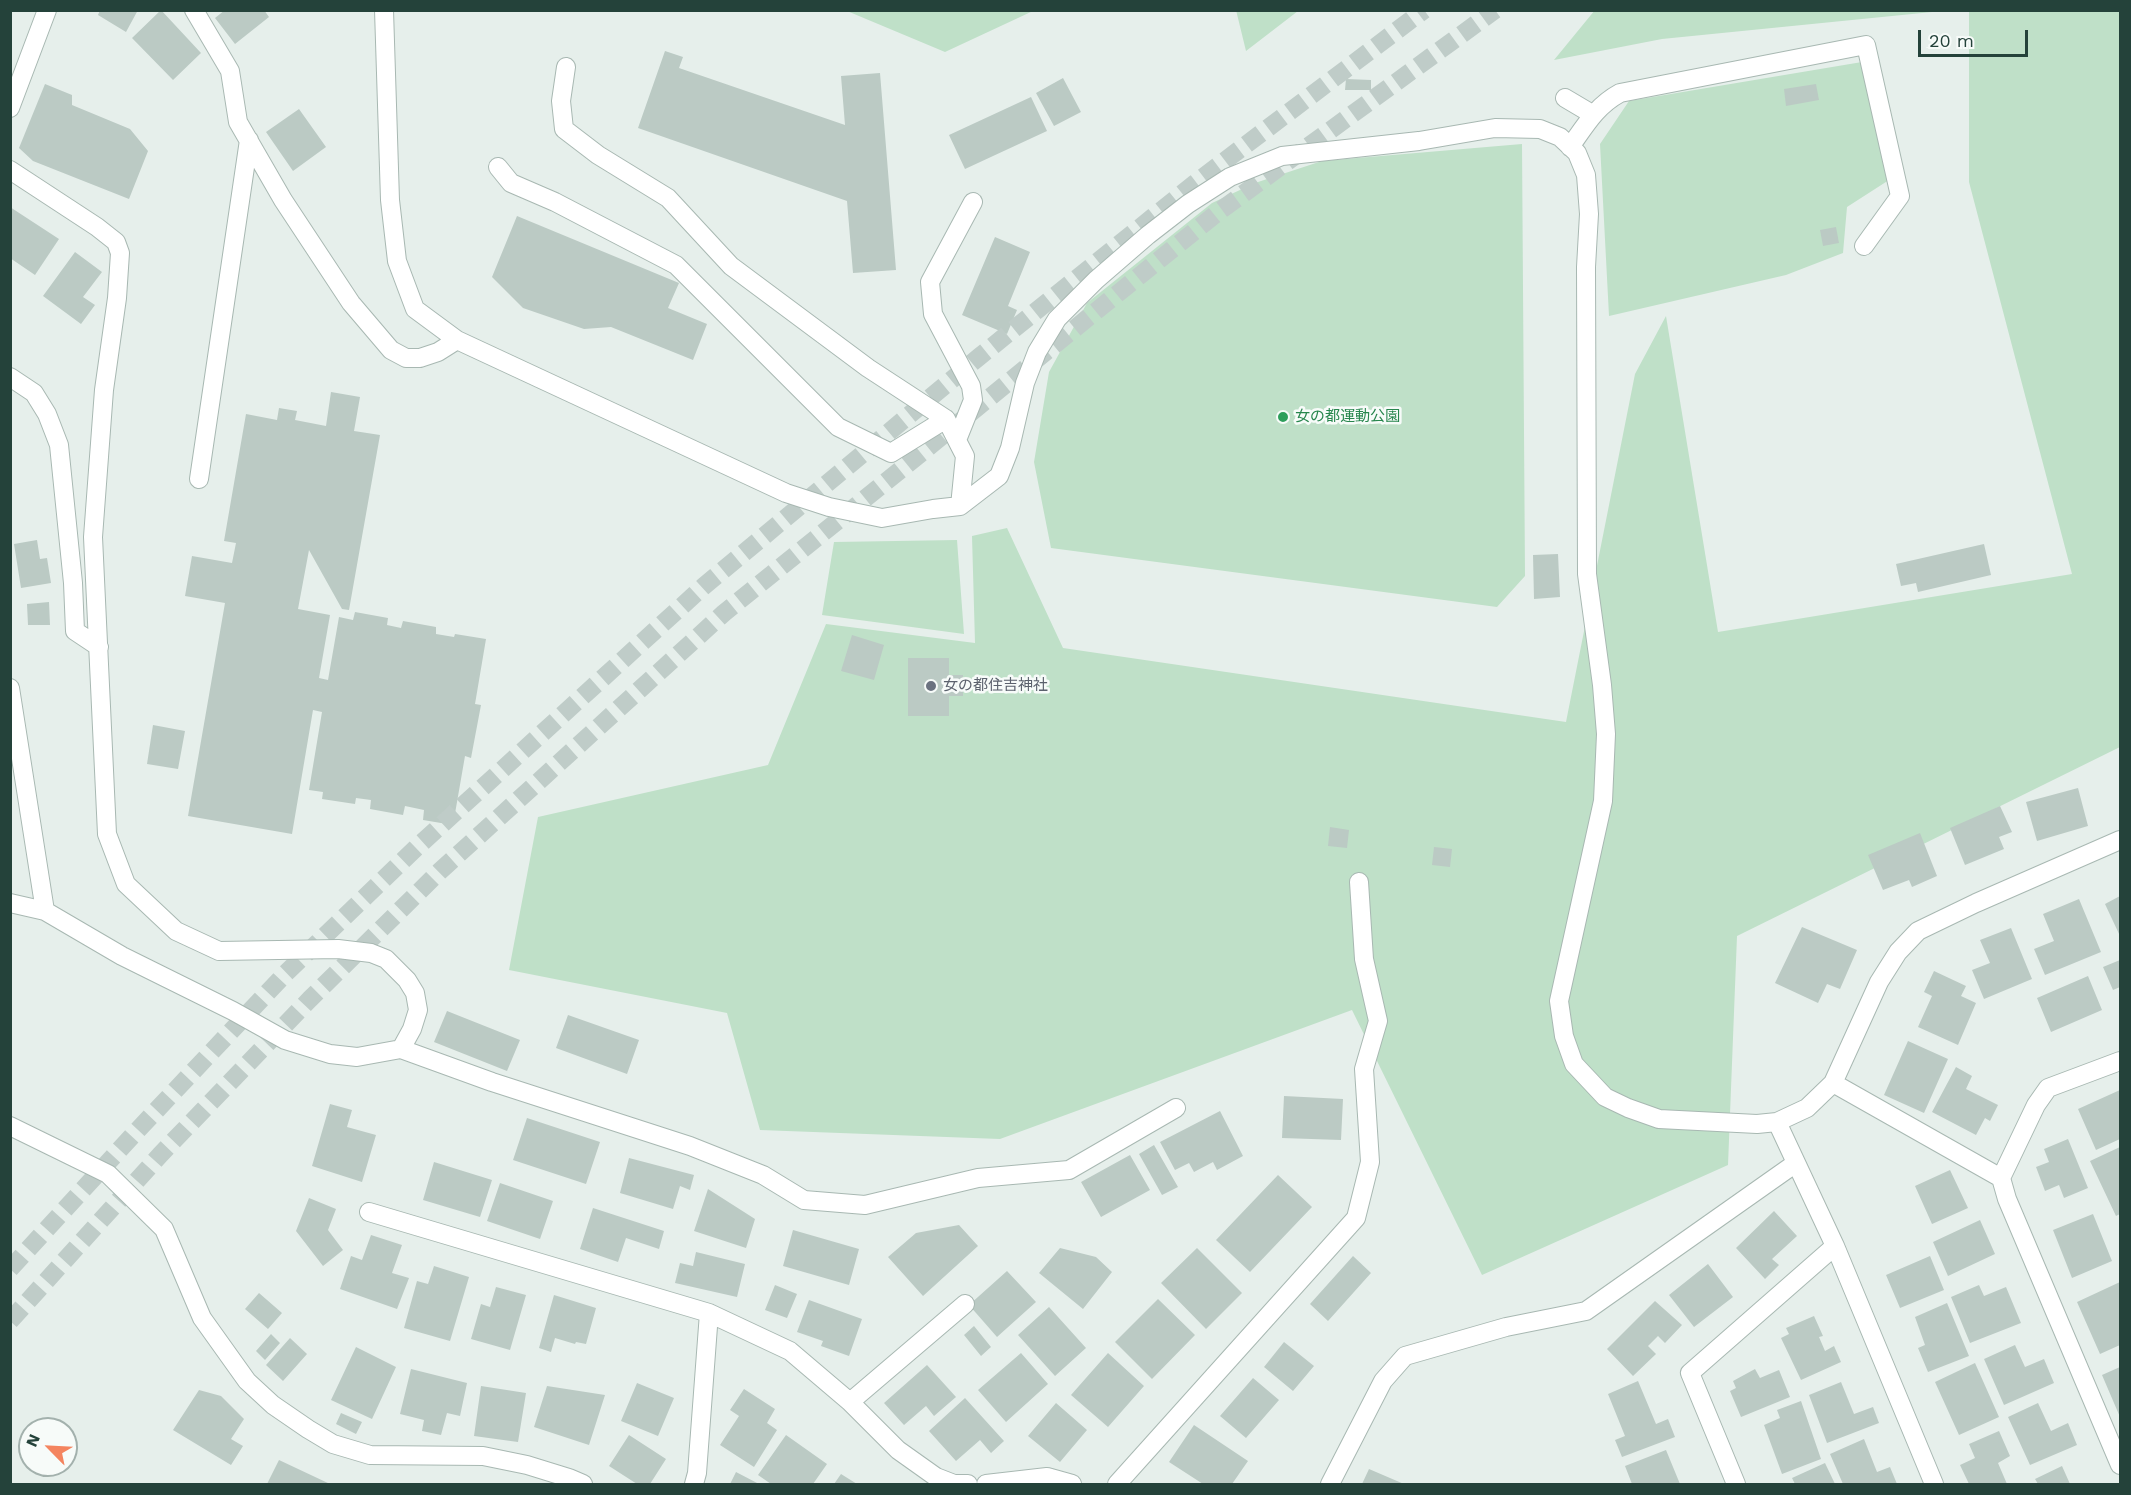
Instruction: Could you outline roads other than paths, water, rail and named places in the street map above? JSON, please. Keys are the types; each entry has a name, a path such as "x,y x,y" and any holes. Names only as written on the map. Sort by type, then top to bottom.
{"street":[{"path":"10,108 47,10"},
{"path":"194,10 230,71 238,122 282,200 351,303 391,350 406,358 420,358 438,352 457,340"},
{"path":"384,10 390,201 397,261 415,309 457,340 786,493 830,507 882,518 933,508 960,506 999,476 1010,448 1025,383 1037,352 1057,319 1096,280 1148,235 1188,204 1230,177 1282,156 1419,141 1495,128 1540,129 1560,137 1576,153 1586,175 1588,214 1586,267 1587,574 1602,685 1606,734 1603,801 1559,1001 1564,1036 1574,1064 1605,1096 1628,1108 1659,1119 1757,1124 1778,1122 1807,1108 1833,1083 1879,982 1898,952 1918,931 1976,903 2121,840"},
{"path":"1570,147 1593,114 1606,101 1620,93 1866,45 1900,196 1864,246"},
{"path":"566,67 561,101 564,129 598,155 668,198 731,266 868,368 946,419 965,456 960,506"},
{"path":"1565,98 1593,114"},
{"path":"199,479 249,140"},
{"path":"498,168 511,183 555,202 676,265 838,427 891,453 946,419"},
{"path":"10,170 97,227 116,242 120,253 117,298 104,390 93,537 107,834 126,884 176,931 219,951 338,949 371,953 386,959 407,980 415,993 418,1011 412,1029 401,1049"},
{"path":"957,440 973,400 971,386 933,314 930,282 973,202"},
{"path":"10,377 34,393 47,414 59,445 75,631 99,647"},
{"path":"10,688 45,911"},
{"path":"1117,1485 1356,1218 1370,1162 1364,1069 1378,1021 1364,959 1359,882"},
{"path":"10,903 45,911 122,957 233,1011 285,1040 330,1053 357,1057 401,1049 492,1082 690,1146 763,1175 804,1200 865,1205 978,1178 1069,1170 1176,1108"},
{"path":"2121,1061 2048,1088 2036,1105 2001,1178 2007,1199 2121,1465"},
{"path":"1833,1083 2001,1178"},
{"path":"1778,1122 1835,1246 1934,1485"},
{"path":"10,1126 108,1174 164,1229 202,1318 240,1372 273,1405 308,1429 333,1444 370,1455 483,1456 527,1465 569,1478 583,1485"},
{"path":"1330,1485 1383,1381 1405,1356 1506,1326 1586,1311 1796,1163"},
{"path":"369,1212 709,1313 790,1351 850,1402 898,1450 936,1477 954,1484 968,1485"},
{"path":"1736,1485 1690,1373 1835,1246"},
{"path":"850,1402 965,1304"},
{"path":"694,1485 697,1473 709,1313"},
{"path":"986,1485 1047,1477 1072,1485"}],"tunnel":[{"path":"10,1269 285,974 416,848 704,586 979,357 1194,184 1424,10"},
{"path":"10,1321 160,1155 310,999 440,871 724,613 1217,213 1495,10"}],"place":[{"name":"女の都運動公園","path":"1283,417"},
{"name":"女の都住吉神社","path":"931,686"}]}
